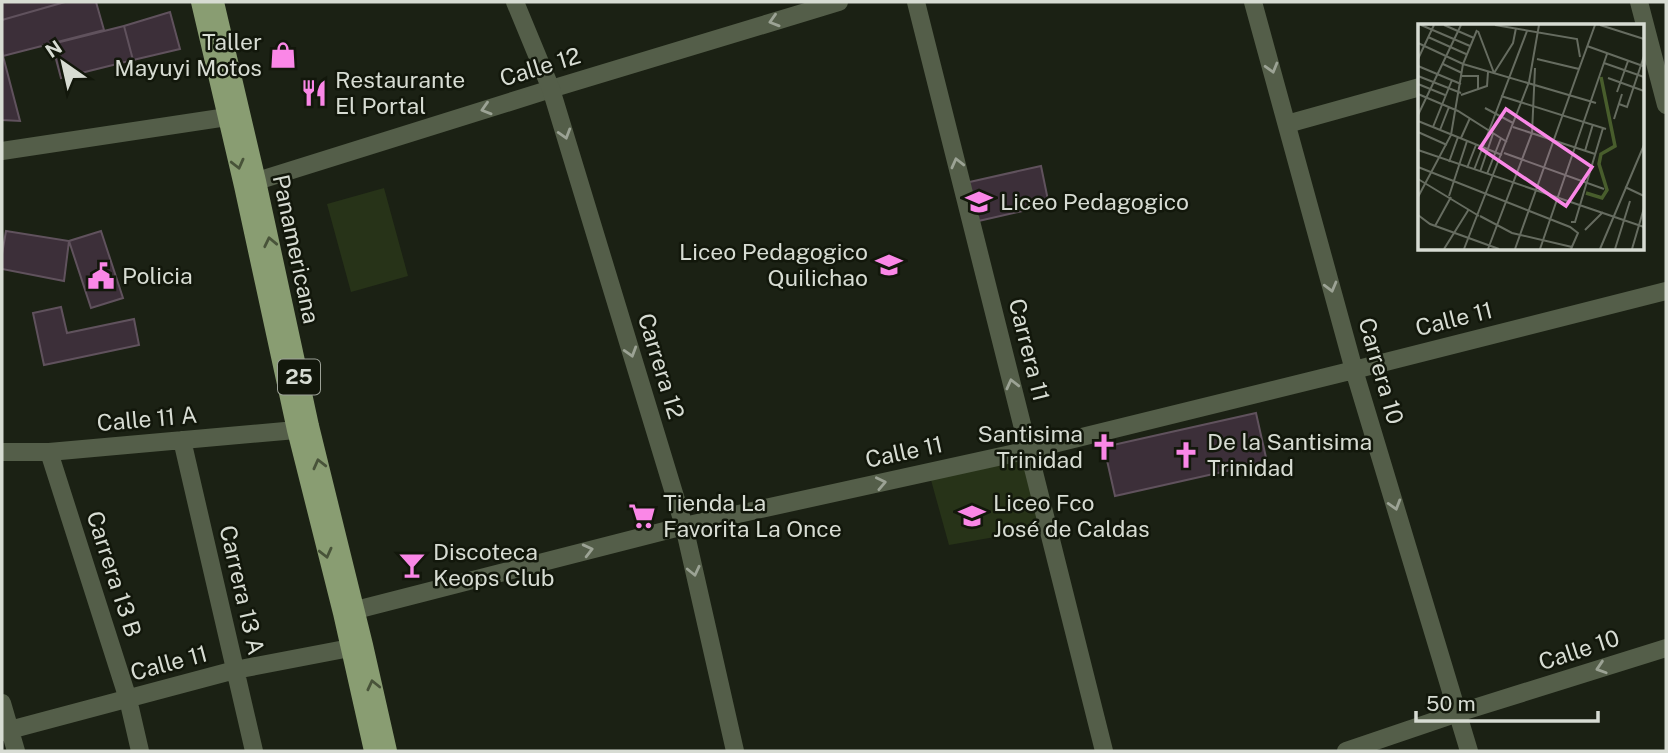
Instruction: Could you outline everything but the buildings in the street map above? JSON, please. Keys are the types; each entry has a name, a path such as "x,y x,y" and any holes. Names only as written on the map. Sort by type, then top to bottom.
{"main road":[{"name":"Panamericana","path":"200,2 296,430 373,751"},
{"name":"Panamericana","path":"215,2 310,426 388,751"}],"street":[{"name":"Carrera 12","path":"515,2 551,89 684,526 735,751"},
{"name":"Calle 12","path":"257,181 839,2"},
{"name":"Carrera 11","path":"916,2 1104,751"},
{"name":"Carrera 10","path":"1253,2 1354,370 1469,751"},
{"path":"1639,2 1666,105"},
{"path":"1287,124 1418,87"},
{"path":"2,151 227,117"},
{"name":"Calle 11","path":"356,610 684,526 1029,450 1666,291"},
{"name":"Calle 11 A","path":"2,452 49,452 296,430"},
{"name":"Carrera 13 A","path":"182,440 254,751"},
{"name":"Carrera 13 B","path":"49,452 128,699 140,751"},
{"name":"Calle 11","path":"6,731 235,670 350,648"},
{"name":"Calle 10","path":"1346,751 1666,648"},
{"path":"2,703 6,731 16,751"}],"green space":[{"path":"384,188 408,276 351,292 327,204"},
{"path":"1025,456 1041,529 949,545 931,480"}],"place":[{"name":"Taller Mayuyi Motos","path":"283,55"},
{"name":"Restaurante El Portal","path":"314,93"},
{"name":"Liceo Pedagogico","path":"979,202"},
{"name":"Liceo Pedagogico Quilichao","path":"889,265"},
{"name":"Policia","path":"101,276"},
{"name":"Santisima Trinidad","path":"1104,447"},
{"name":"De la Santisima Trinidad","path":"1186,455"},
{"name":"Tienda La Favorita La Once","path":"642,516"},
{"name":"Liceo Fco José de Caldas","path":"972,516"},
{"name":"Discoteca Keops Club","path":"412,565"}]}
